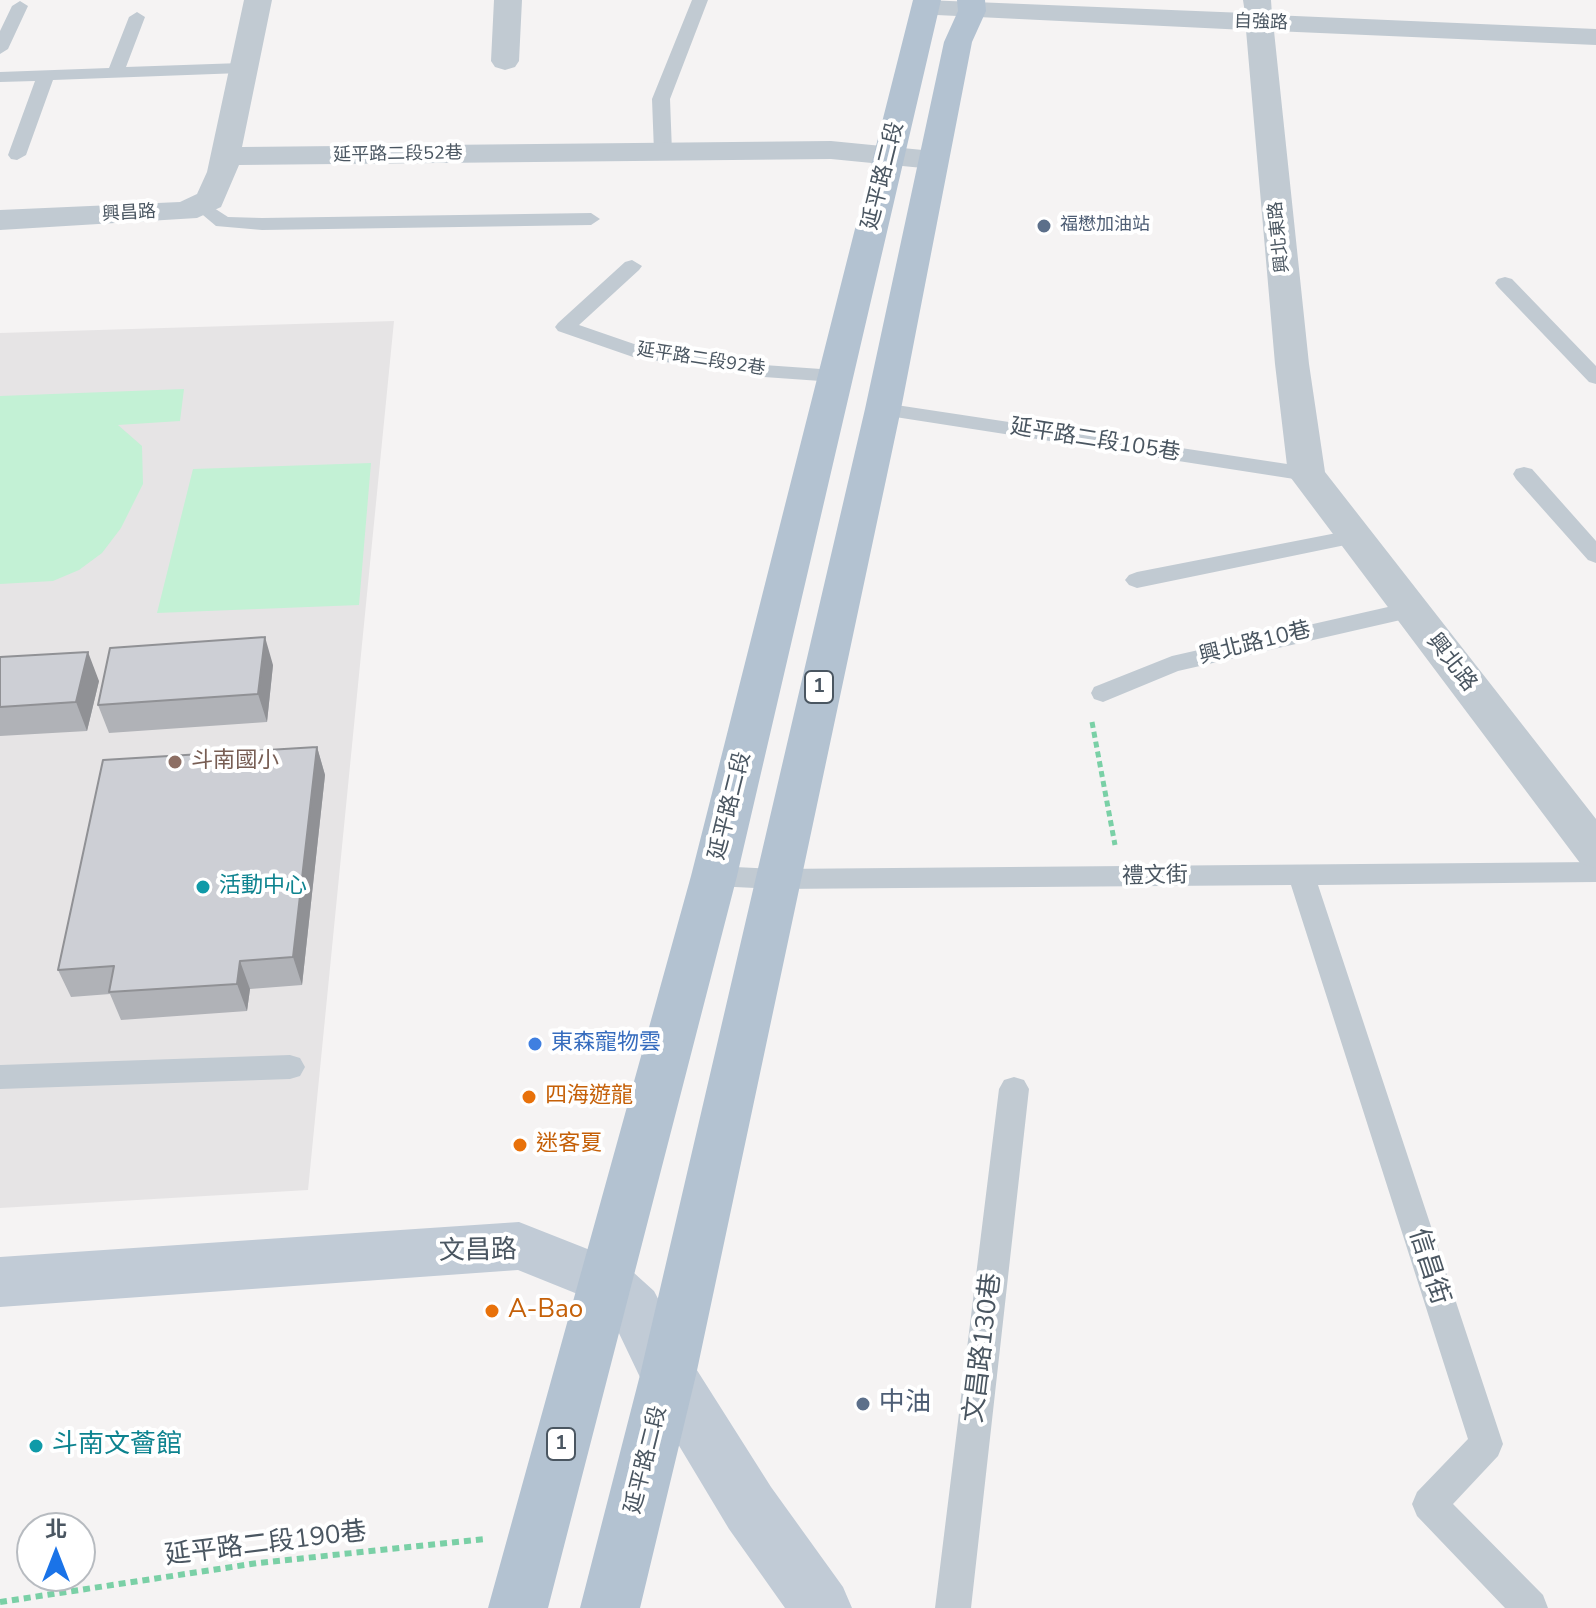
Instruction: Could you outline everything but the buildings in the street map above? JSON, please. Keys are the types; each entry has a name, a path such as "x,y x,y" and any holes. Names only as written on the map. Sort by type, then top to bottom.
{"main road":[{"name":"延平路二段","path":"518,1608 714,876 926,4"},
{"name":"延平路二段","path":"610,1608 668,1375 883,409 958,42 971,5"},
{"path":"783,592 839,600"},
{"name":"文昌路","path":"0,1282 519,1246 604,1280 635,1309 668,1375 750,1508 822,1608"}],"street":[{"path":"200,205 210,200 224,156 258,0"},
{"path":"505,61 508,0"},
{"name":"自強路","path":"926,4 1258,12 1596,37"},
{"name":"興北東路","path":"1258,12 1292,364 1307,474"},
{"name":"延平路二段52巷","path":"224,156 831,150 933,160"},
{"name":"興昌路","path":"0,220 186,211 200,205"},
{"name":"興北路","path":"1307,474 1352,537 1596,851"}],"lane":[{"path":"663,152 661,99 700,0"},
{"path":"0,49 20,6"},
{"path":"116,72 137,17"},
{"path":"0,77 241,68"},
{"path":"17,155 46,75"},
{"path":"200,205 223,222 262,224 591,219"},
{"name":"延平路二段92巷","path":"632,266 565,327 633,351 764,371 835,376"},
{"path":"1505,283 1596,378"},
{"name":"延平路二段105巷","path":"883,409 1307,474"},
{"path":"1524,474 1596,555"},
{"path":"1137,580 1352,537"},
{"name":"興北路10巷","path":"1103,693 1172,664 1410,610"},
{"name":"禮文街","path":"714,876 776,879 1596,872"},
{"name":"信昌街","path":"1301,875 1486,1444 1429,1504 1530,1608"},
{"path":"0,1077 290,1067"},
{"name":"文昌路130巷","path":"953,1608 1014,1089"}],"path":[{"path":"1103,693 1090,726 1122,877"},
{"name":"延平路二段190巷","path":"0,1602 258,1563 537,1534"}],"shaded area":[{"name":"斗南國小","path":"394,321 308,1190 0,1208 0,333"}],"green space":[{"path":"184,389 180,421 118,425 142,446 143,484 121,528 102,553 79,570 53,581 0,584 0,396"},
{"path":"371,463 359,605 157,613 193,469"}],"place":[{"name":"福懋加油站","path":"1044,226"},
{"name":"斗南國小","path":"175,762"},
{"name":"活動中心","path":"203,887"},
{"name":"東森寵物雲","path":"535,1044"},
{"name":"四海遊龍","path":"529,1097"},
{"name":"迷客夏","path":"520,1145"},
{"name":"A-Bao","path":"492,1311"},
{"name":"中油","path":"863,1404"},
{"name":"斗南文薈館","path":"36,1446"}]}
